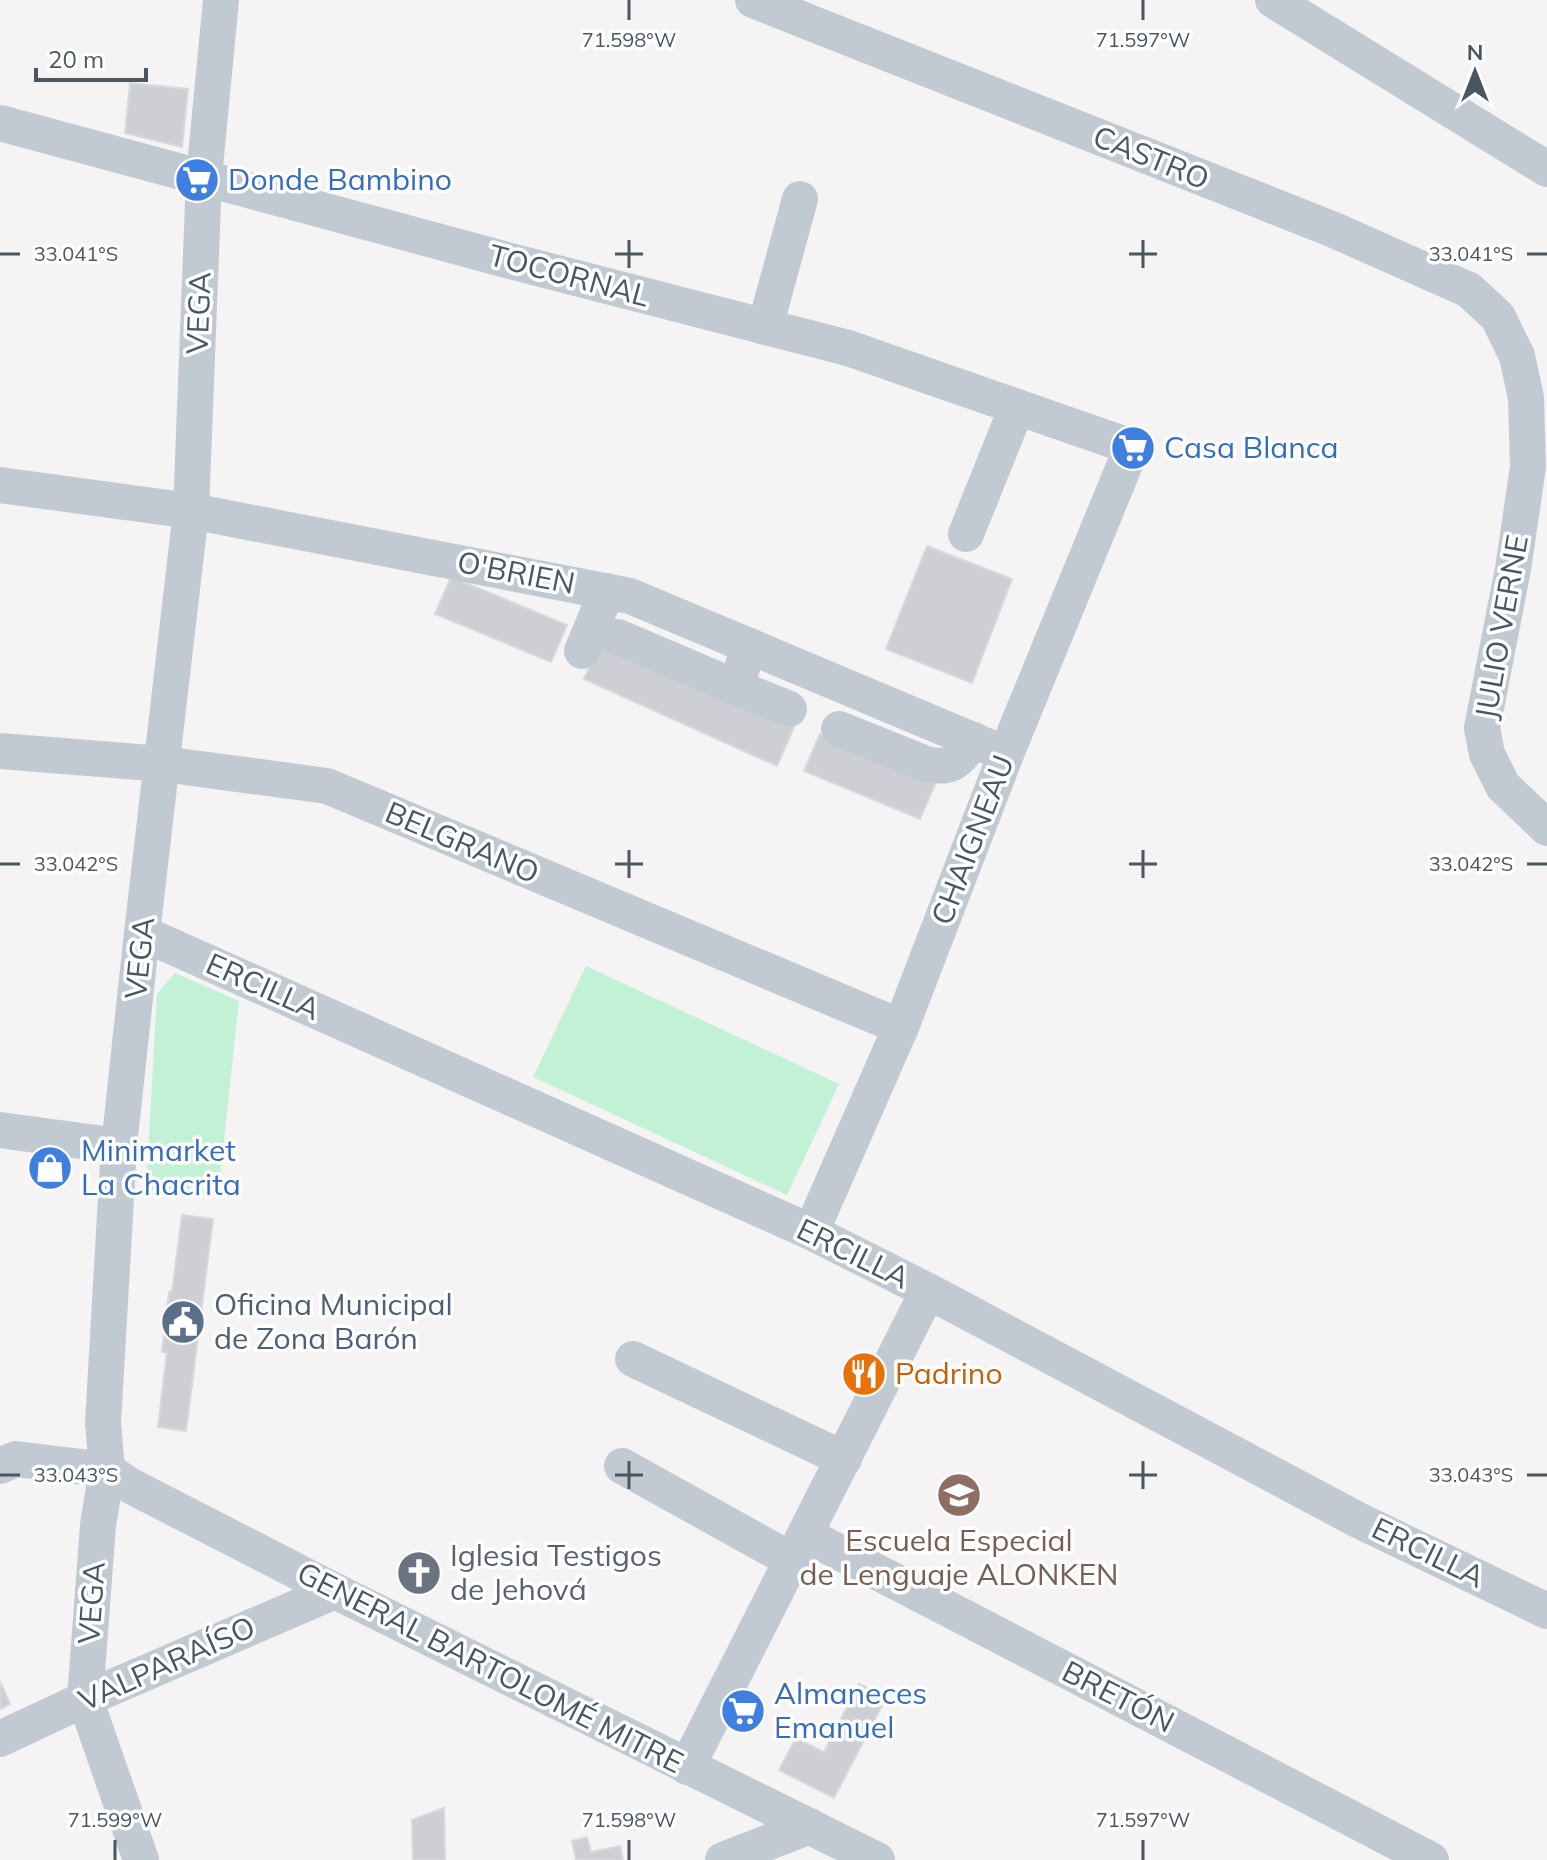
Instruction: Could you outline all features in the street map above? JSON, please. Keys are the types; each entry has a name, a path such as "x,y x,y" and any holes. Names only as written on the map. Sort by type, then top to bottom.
{"street":[{"name":"VEGA","path":"141,1860 85,1699 98,1525 107,1470 103,1423 119,1146 191,511 204,177 221,0"},
{"name":"CASTRO","path":"753,0 1334,230 1469,290 1498,317 1517,356"},
{"path":"1273,0 1547,169"},
{"name":"TOCORNAL","path":"0,123 503,259 848,348 1132,447"},
{"path":"765,327 800,199"},
{"name":"JULIO VERNE","path":"1517,356 1526,398 1528,467 1513,569 1482,728 1487,754 1503,786 1547,828"},
{"path":"966,534 1017,407"},
{"name":"CHAIGNEAU","path":"811,1232 901,1027 990,747 1132,447"},
{"name":"O'BRIEN","path":"0,485 191,511 630,596 990,747"},
{"path":"582,651 607,591"},
{"path":"618,637 789,709"},
{"path":"735,687 750,646"},
{"path":"839,729 939,767 990,747"},
{"name":"BELGRANO","path":"0,751 163,764 327,786 901,1027"},
{"name":"ERCILLA","path":"142,933 811,1232 1358,1520 1547,1611"},
{"path":"0,1130 119,1146"},
{"path":"687,1767 928,1291"},
{"path":"633,1359 844,1459"},
{"path":"5,1459 107,1470"},
{"name":"BRETÓN","path":"622,1466 799,1548 1431,1860"},
{"name":"GENERAL BARTOLOMÉ MITRE","path":"107,1470 129,1485 335,1591 877,1860"},
{"name":"VALPARAÍSO","path":"0,1739 335,1591"},
{"path":"723,1860 810,1826"}],"green space":[{"path":"586,966 839,1084 787,1195 533,1077"},
{"path":"175,973 239,1001 218,1195 146,1190 157,994"}],"building":[{"path":"130,83 188,89 182,147 125,133"},
{"path":"927,546 1012,579 972,683 886,649"},
{"path":"451,577 567,625 551,662 435,614"},
{"path":"602,640 794,727 777,766 584,679"},
{"path":"820,734 936,782 920,819 804,771"},
{"name":"Oficina Municipal de Zona Barón","path":"182,1215 213,1219 186,1431 158,1427 167,1352 162,1352"},
{"path":"0,1681 10,1704 0,1709"},
{"path":"859,1684 886,1698 834,1798 779,1770 796,1738 824,1752"},
{"path":"444,1808 445,1860 413,1860 412,1820"},
{"path":"587,1837 591,1852 620,1846 623,1860 576,1860 572,1841"}],"place":[{"name":"Donde Bambino","path":"197,180"},
{"name":"Casa Blanca","path":"1133,448"},
{"name":"Minimarket La Chacrita","path":"50,1168"},
{"name":"Oficina Municipal de Zona Barón","path":"183,1322"},
{"name":"Padrino","path":"864,1374"},
{"name":"Escuela Especial de Lenguaje ALONKEN","path":"959,1495"},
{"name":"Iglesia Testigos de Jehová","path":"419,1573"},
{"name":"Almaneces Emanuel","path":"743,1711"}]}
